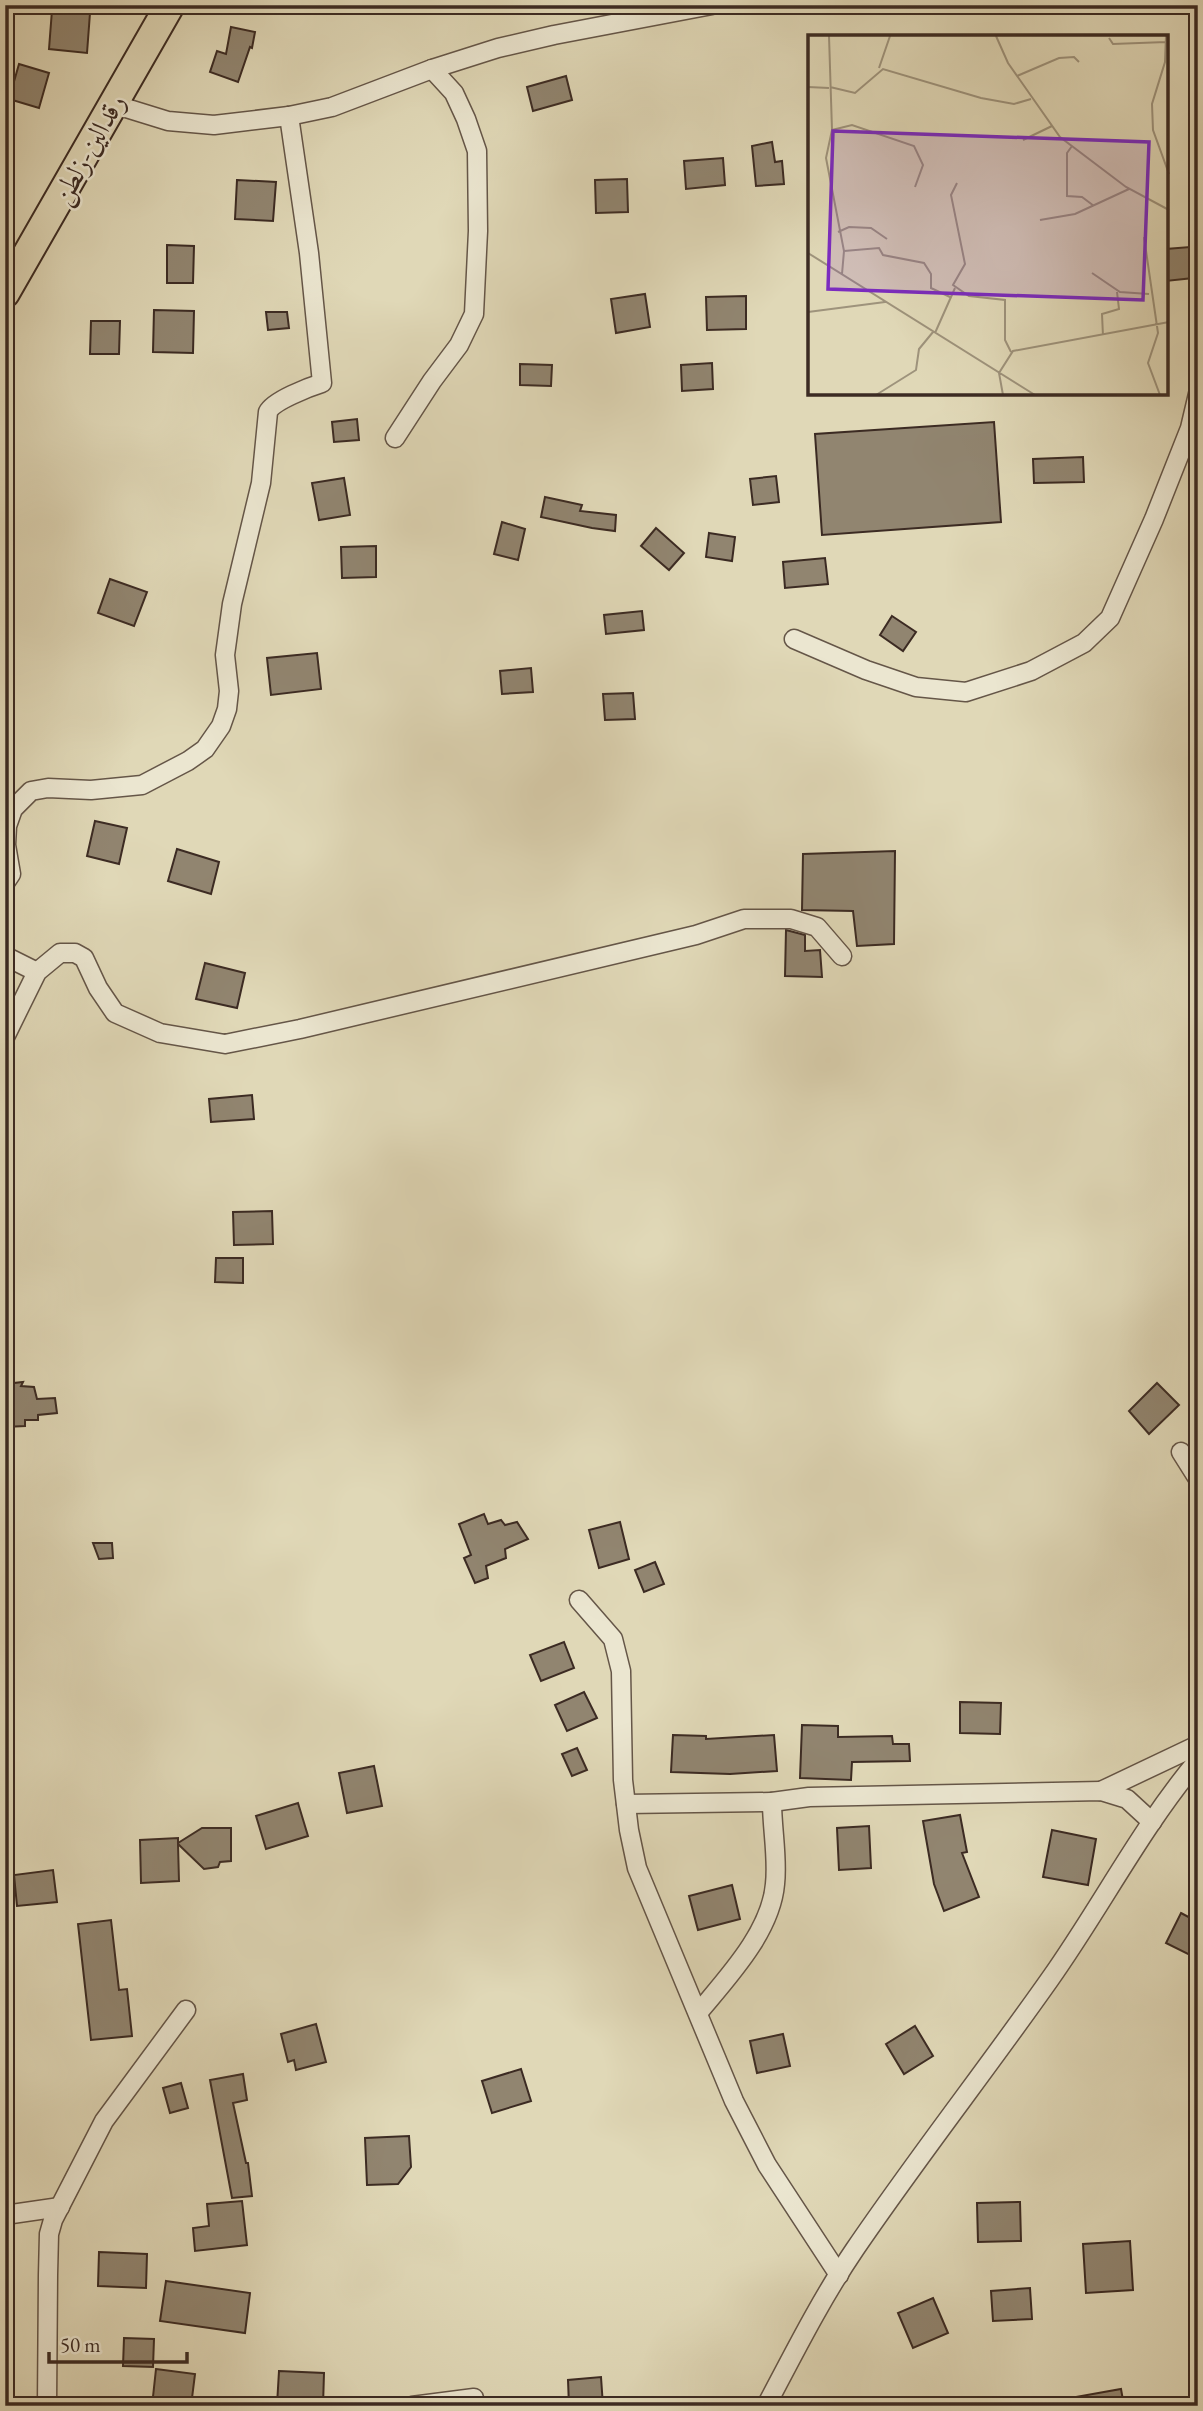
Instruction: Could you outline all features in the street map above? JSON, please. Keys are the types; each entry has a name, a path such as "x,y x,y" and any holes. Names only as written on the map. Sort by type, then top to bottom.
{"main road":[{"name":"رقدالين-زلطن","path":"5,293 170,5"}],"street":[{"path":"113,104 168,121 214,125 289,116 332,107 432,69 498,48 712,5"},
{"path":"395,438 459,345 474,314 478,220 477,151 454,93 432,69"},
{"path":"5,884 11,874 6,845 7,826 13,809 32,791 48,788 91,790 142,785 205,749 221,726 229,691 225,655 232,604 261,483 268,412 272,405 292,397 300,390 322,383 309,253 289,116"},
{"path":"794,639 866,670 916,687 966,692 1031,671 1084,643 1110,618 1185,441 1198,394"},
{"path":"5,1037 37,972 60,953 75,953 84,958 98,988 115,1013 160,1033 225,1044 300,1029 696,935 744,919 791,919 817,928 842,956"},
{"path":"5,956 37,972"},
{"path":"1181,1452 1198,1479"},
{"path":"579,1600 613,1639 621,1671 623,1780 637,1868 734,2101 767,2165 839,2275"},
{"path":"1101,1791 1198,1745"},
{"path":"766,2406 814,2315 854,2251 991,2064 1072,1948 1172,1791 1198,1760"},
{"path":"625,1804 772,1802 823,1796 1101,1791 1127,1799 1152,1822"},
{"path":"698,2013 743,1959 767,1916 775,1885 772,1802"},
{"path":"47,2406 49,2234 53,2220 104,2121 186,2010"},
{"path":"5,2215 60,2207"},
{"path":"412,2406 474,2398"}],"building":[{"path":"52,10 90,13 87,53 49,49"},
{"path":"231,27 255,32 252,48 250,47 238,82 210,72 217,51 226,54"},
{"path":"19,64 49,73 39,108 9,99"},
{"path":"566,76 572,100 533,111 527,87"},
{"path":"772,142 775,162 782,161 784,184 756,186 752,146"},
{"path":"723,158 725,185 686,189 684,161"},
{"path":"627,179 628,212 596,213 595,180"},
{"path":"237,180 276,182 273,221 235,219"},
{"path":"167,245 194,246 193,283 167,283"},
{"path":"1190,247 1193,278 1168,281 1168,249"},
{"path":"645,294 650,327 616,333 611,299"},
{"path":"746,296 746,329 707,330 706,297"},
{"path":"154,310 194,311 193,353 153,352"},
{"path":"266,312 287,312 289,328 268,330"},
{"path":"91,321 120,321 119,354 90,354"},
{"path":"712,363 713,389 682,391 681,365"},
{"path":"520,364 552,365 551,386 520,385"},
{"path":"357,419 359,440 334,442 332,422"},
{"path":"994,422 1001,522 822,535 815,434"},
{"path":"1083,457 1084,482 1034,483 1033,459"},
{"path":"776,476 779,502 753,505 750,479"},
{"path":"344,478 350,515 319,520 312,483"},
{"path":"545,497 582,505 580,511 616,515 615,531 541,517"},
{"path":"502,522 525,529 518,560 494,554"},
{"path":"656,528 684,553 669,570 641,546"},
{"path":"709,533 735,537 732,561 706,557"},
{"path":"376,546 376,577 342,578 341,547"},
{"path":"825,558 828,584 785,588 783,562"},
{"path":"110,579 147,592 134,626 98,613"},
{"path":"642,611 644,630 606,634 604,615"},
{"path":"892,616 916,632 903,651 880,635"},
{"path":"317,653 321,689 271,695 267,658"},
{"path":"531,668 533,692 502,694 500,671"},
{"path":"633,693 635,719 605,720 603,694"},
{"path":"95,821 127,828 119,864 87,856"},
{"path":"177,849 219,862 211,894 168,881"},
{"path":"895,851 894,944 857,946 853,911 802,910 803,854"},
{"path":"786,930 805,935 805,951 820,950 822,977 785,976"},
{"path":"205,963 245,973 237,1008 196,999"},
{"path":"252,1095 254,1119 211,1122 209,1099"},
{"path":"272,1211 273,1244 234,1245 233,1212"},
{"path":"216,1258 243,1258 243,1283 215,1282"},
{"path":"23,1382 21,1386 34,1387 37,1399 55,1398 57,1413 38,1415 38,1420 25,1420 25,1426 5,1427 5,1384"},
{"path":"1157,1383 1179,1405 1149,1434 1129,1411"},
{"path":"484,1514 488,1524 501,1520 505,1525 517,1522 528,1539 505,1549 506,1558 486,1566 488,1578 475,1583 464,1558 471,1555 459,1524"},
{"path":"620,1522 629,1559 599,1568 589,1530"},
{"path":"93,1543 112,1543 113,1558 99,1559"},
{"path":"655,1562 664,1584 644,1592 635,1570"},
{"path":"564,1642 574,1668 541,1681 530,1655"},
{"path":"584,1692 597,1718 567,1731 555,1705"},
{"path":"960,1702 1001,1703 1000,1734 960,1733"},
{"path":"802,1725 838,1726 838,1737 892,1736 893,1744 909,1744 910,1761 852,1762 851,1780 800,1778"},
{"path":"673,1735 706,1736 706,1739 774,1735 777,1771 730,1774 671,1772"},
{"path":"577,1748 587,1770 572,1776 562,1754"},
{"path":"374,1766 382,1806 347,1813 339,1773"},
{"path":"298,1803 308,1836 266,1849 256,1816"},
{"path":"960,1815 967,1852 962,1853 979,1897 944,1911 934,1884 923,1821"},
{"path":"869,1826 871,1868 839,1870 837,1828"},
{"path":"202,1828 231,1828 231,1861 220,1862 218,1867 204,1869 178,1844 179,1881 141,1883 140,1840 178,1838 178,1843"},
{"path":"1052,1830 1096,1839 1088,1885 1043,1877"},
{"path":"53,1870 57,1902 17,1906 14,1875"},
{"path":"732,1885 740,1919 698,1930 689,1896"},
{"path":"1181,1913 1198,1922 1198,1959 1166,1943"},
{"path":"111,1920 119,1990 127,1989 132,2036 91,2040 78,1924"},
{"path":"316,2024 326,2062 296,2070 294,2060 288,2062 281,2034"},
{"path":"915,2026 933,2056 904,2074 886,2044"},
{"path":"783,2034 790,2066 757,2073 750,2041"},
{"path":"521,2069 531,2101 492,2113 482,2081"},
{"path":"243,2074 247,2100 233,2103 248,2163 252,2196 232,2198 210,2080"},
{"path":"181,2083 188,2108 170,2113 163,2088"},
{"path":"409,2136 411,2167 398,2184 367,2185 365,2138"},
{"path":"242,2201 247,2245 195,2251 193,2228 209,2226 207,2204"},
{"path":"1020,2202 1021,2241 978,2242 977,2203"},
{"path":"1130,2241 1133,2290 1086,2293 1083,2244"},
{"path":"99,2252 147,2254 146,2288 98,2286"},
{"path":"166,2281 250,2293 245,2333 160,2321"},
{"path":"1030,2288 1032,2319 993,2321 991,2291"},
{"path":"933,2298 948,2333 913,2348 898,2313"},
{"path":"124,2338 154,2339 153,2367 123,2366"},
{"path":"156,2369 195,2374 191,2406 152,2406"},
{"path":"279,2371 324,2373 323,2406 277,2405"},
{"path":"601,2377 603,2406 569,2406 568,2380"},
{"path":"1121,2389 1124,2406 1071,2406 1070,2398"}]}
